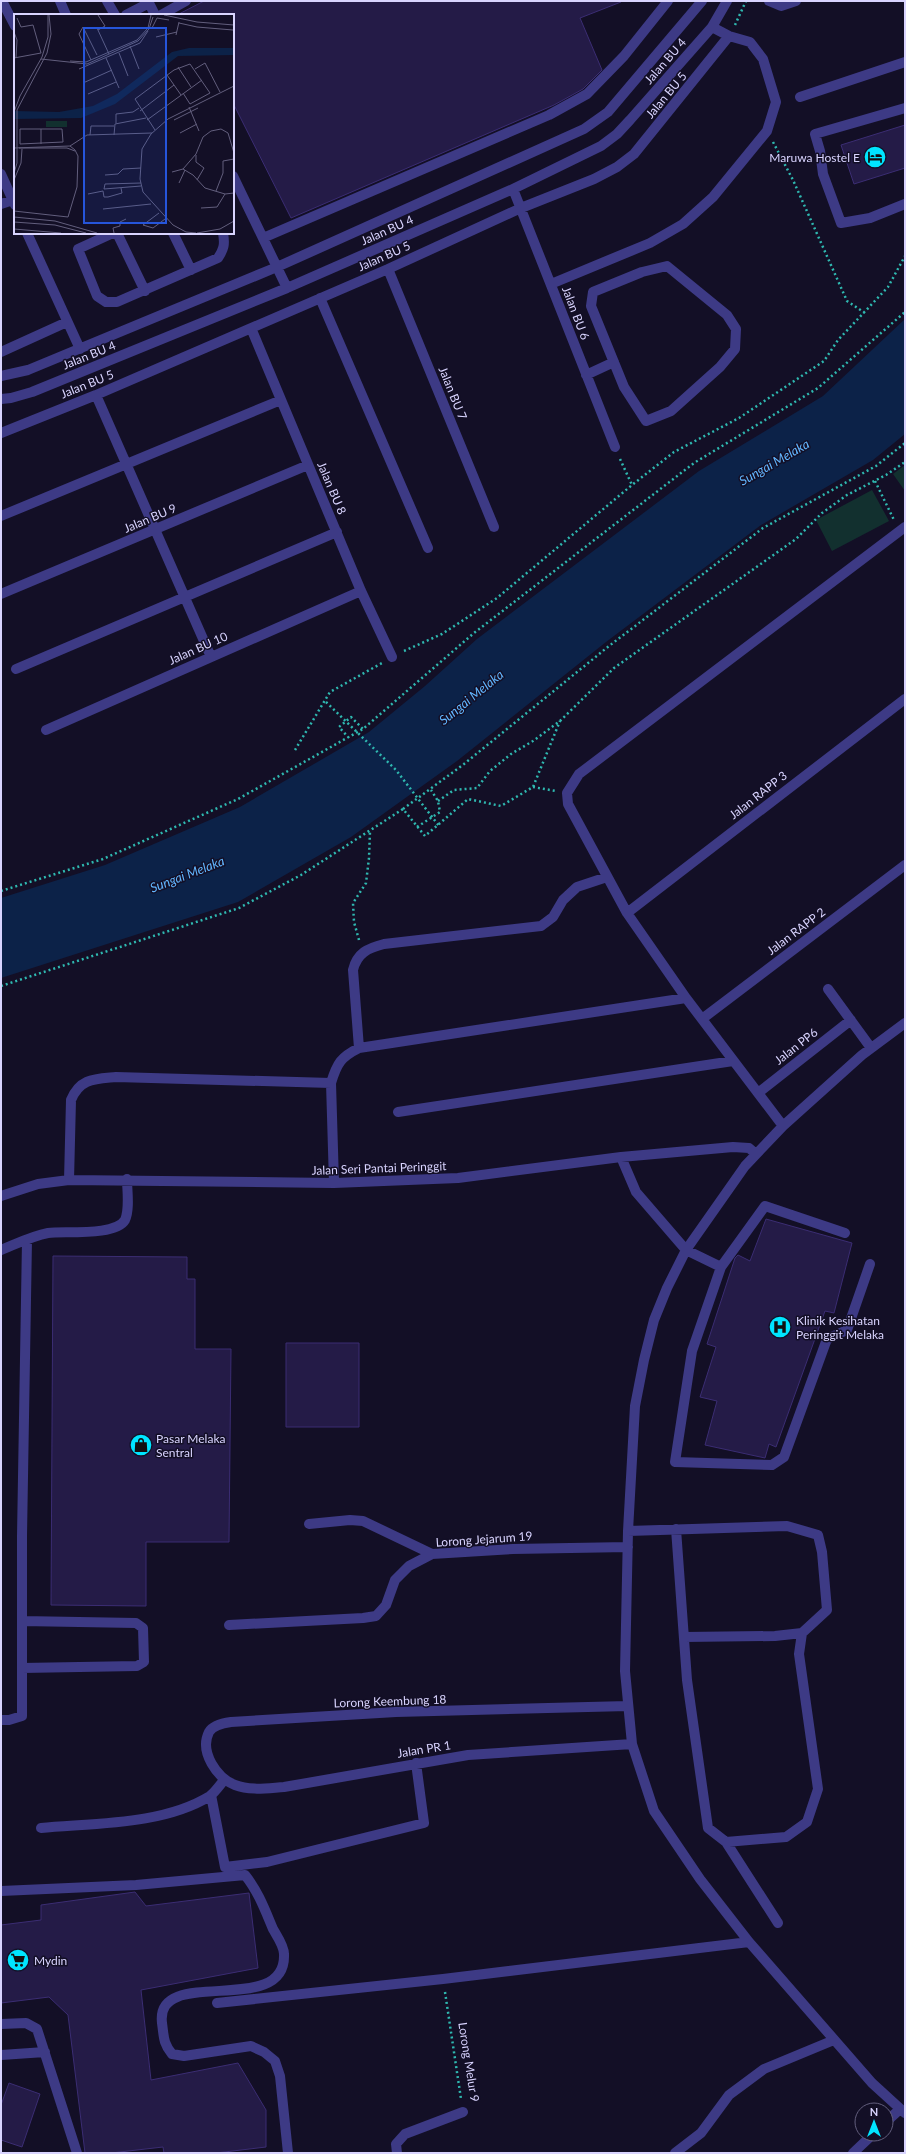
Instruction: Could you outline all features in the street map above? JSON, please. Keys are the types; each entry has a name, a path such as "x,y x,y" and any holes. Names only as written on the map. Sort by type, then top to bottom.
{"street":[{"path":"2,1 14,24"},
{"path":"60,1 66,14"},
{"path":"107,1 114,14"},
{"path":"163,14 186,1"},
{"path":"263,238 549,115 587,94 624,56 668,1"},
{"name":"Jalan BU 4","path":"1,376 28,370 277,267 584,129 608,112 702,1"},
{"name":"Jalan BU 4","path":"1,399 11,398 32,392 287,288 513,189 601,146 617,134 712,27 727,1"},
{"path":"770,1 781,6 796,1"},
{"path":"128,14 149,2 155,14"},
{"path":"551,284 650,243 683,224 713,197 767,131 776,102 763,59 750,42 729,36 712,27"},
{"name":"Jalan BU 5","path":"1,433 96,395 388,269 521,208 594,179 617,167 634,154 729,36"},
{"path":"800,97 905,62"},
{"path":"905,108 815,134 820,151 823,174 841,223 870,218 905,204"},
{"path":"1,174 14,203 1,204"},
{"path":"234,178 287,288"},
{"name":"Jalan BU 6","path":"513,189 615,447"},
{"path":"27,234 80,348"},
{"path":"111,234 78,249 97,296 106,302 117,302 218,258 223,251 225,242 223,234"},
{"path":"117,234 145,291"},
{"path":"173,234 191,270"},
{"path":"667,266 727,315 736,329 735,349 720,367 671,411 646,421 624,387 614,362 591,306 593,292 649,271 667,266"},
{"name":"Jalan BU 7","path":"388,269 494,527"},
{"path":"320,298 428,548"},
{"path":"1,352 67,322"},
{"name":"Jalan BU 8","path":"251,328 361,591 392,657"},
{"path":"586,375 614,362"},
{"path":"96,395 211,657"},
{"path":"1,516 281,400"},
{"name":"Jalan BU 9","path":"1,594 308,465"},
{"path":"783,1126 686,998 627,913 568,804 567,793 579,774 902,529"},
{"path":"16,670 337,532"},
{"name":"Jalan BU 10","path":"46,730 361,591"},
{"name":"Jalan RAPP 3","path":"627,913 905,699"},
{"name":"Jalan RAPP 2","path":"702,1019 905,865"},
{"path":"359,1048 353,970 356,961 362,952 384,944 541,926 553,917 563,900 577,887 607,878"},
{"path":"828,989 871,1048"},
{"path":"334,1183 331,1083 336,1067 344,1055 359,1048 686,998"},
{"name":"Jalan PP6","path":"758,1093 851,1020"},
{"path":"902,2111 872,2083 749,1942 700,1880 654,1811 632,1744 625,1671 628,1531 635,1406 654,1320 667,1288 686,1250 745,1166 783,1126 871,1048 905,1023"},
{"path":"398,1112 733,1061"},
{"path":"69,1180 71,1100 75,1090 84,1082 116,1077 331,1083"},
{"name":"Jalan Seri Pantai Peringgit","path":"1,1196 38,1184 69,1180 127,1179 334,1183 458,1178 621,1157 742,1146 749,1148 756,1154"},
{"path":"621,1157 636,1192 686,1250 721,1267"},
{"path":"1,1250 47,1234 106,1230 118,1226 125,1220 127,1211 127,1179"},
{"path":"845,1234 765,1206 721,1267 692,1351 675,1462 772,1465 784,1456 827,1339 847,1330 870,1264"},
{"path":"1,1720 9,1720 22,1716 27,1240"},
{"path":"309,1524 350,1520 363,1521 432,1554"},
{"path":"628,1531 787,1526 818,1535 822,1552 827,1610 802,1633 775,1636 684,1637"},
{"path":"676,1529 687,1680 708,1828 726,1842 778,1923"},
{"name":"Lorong Jejarum 19","path":"229,1625 363,1618 376,1616 386,1605 395,1580 409,1566 432,1554 513,1549 628,1547"},
{"path":"22,1621 136,1623 143,1628 144,1662 137,1666 22,1668"},
{"path":"726,1842 786,1837 806,1822 818,1789 800,1654 802,1633"},
{"name":"Lorong Keembung 18","path":"224,1780 214,1768 208,1755 207,1742 210,1731 218,1725 231,1722 396,1712 628,1706"},
{"name":"Jalan PR 1","path":"224,1780 236,1786 258,1789 278,1787 468,1755 632,1744"},
{"path":"211,1795 225,1867 267,1862 424,1823 416,1763"},
{"path":"41,1828 162,1815 187,1808 211,1795 224,1780"},
{"path":"1,1891 136,1885 245,1875 254,1887 284,1952 283,1967 276,1978 263,1986 186,1994 172,1999 164,2007 161,2016 164,2045 172,2054 184,2056 251,2046 264,2052 276,2061 280,2076 288,2153"},
{"path":"217,2003 443,1979 749,1942"},
{"path":"1,2024 26,2023 37,2029 77,2153"},
{"path":"675,2153 701,2133 729,2095 764,2069 834,2040"},
{"path":"1,2055 45,2052"},
{"name":"Lorong Melur 9","path":"397,2153 396,2144 405,2134 463,2112"},
{"path":"853,2153 865,2142"}],"path":[{"path":"729,36 746,1"},
{"path":"767,131 793,180 847,301 865,313"},
{"path":"295,750 326,702 330,692 392,657 442,634 497,598 632,485 674,452 739,418 807,374 824,361 838,340 888,287 905,256"},
{"path":"1,891 110,856 238,800 349,738 363,729 474,633 694,463 818,388 905,312"},
{"path":"1,986 240,908 301,875 404,809 430,790 609,646 763,528 876,466 905,444"},
{"path":"615,447 632,485"},
{"path":"438,800 454,790 477,788 490,771 511,754 533,741 560,721 614,668 796,539 822,513 847,495 875,481 905,462"},
{"path":"875,481 902,529"},
{"path":"326,702 396,770 439,826"},
{"path":"349,738 339,726 351,717 363,729"},
{"path":"404,809 425,836 439,826 468,799 501,806 533,786 560,721"},
{"path":"533,786 567,793"},
{"path":"417,827 440,812 438,800 430,790"},
{"path":"362,952 354,922 353,903 366,883 370,831"},
{"name":"Lorong Melur 9","path":"443,1979 463,2112"}],"green space":[{"path":"905,465 905,491 893,474"},
{"path":"872,490 889,521 832,551 816,520"}],"water":[{"name":"Sungai Melaka","path":"905,319 905,434 873,460 761,525 606,642 457,761 351,837 238,902 1,978 1,898 105,865 240,807 369,732 425,686 477,639 699,471 823,396"}],"building":[{"path":"204,1 621,1 580,18 602,70 583,89 554,105 291,218 234,105 234,14 179,14"},
{"name":"Maruwa Hostel E","path":"905,125 905,168 854,184 841,145"},
{"path":"766,1219 852,1243 834,1313 825,1311 776,1447 769,1444 765,1458 705,1445 717,1401 700,1397 716,1347 707,1344 735,1258 738,1255 750,1261"},
{"name":"Pasar Melaka Sentral","path":"53,1256 187,1257 187,1279 195,1279 195,1349 231,1349 229,1542 146,1542 146,1606 51,1605"},
{"path":"286,1343 359,1343 359,1427 286,1427"},
{"path":"135,1892 146,1906 249,1893 258,1968 141,1990 151,2080 238,2063 266,2110 266,2147 216,2153 164,2153 163,2147 111,2153 85,2153 68,2015 49,1997 1,2003 1,1925 41,1920 41,1905"},
{"path":"9,2083 40,2094 22,2147 1,2140 1,2105"}],"place":[{"name":"Maruwa Hostel E","path":"875,157"},
{"name":"Klinik Kesihatan Peringgit Melaka","path":"780,1327"},
{"name":"Pasar Melaka Sentral","path":"141,1445"},
{"name":"Mydin","path":"18,1960"}]}
